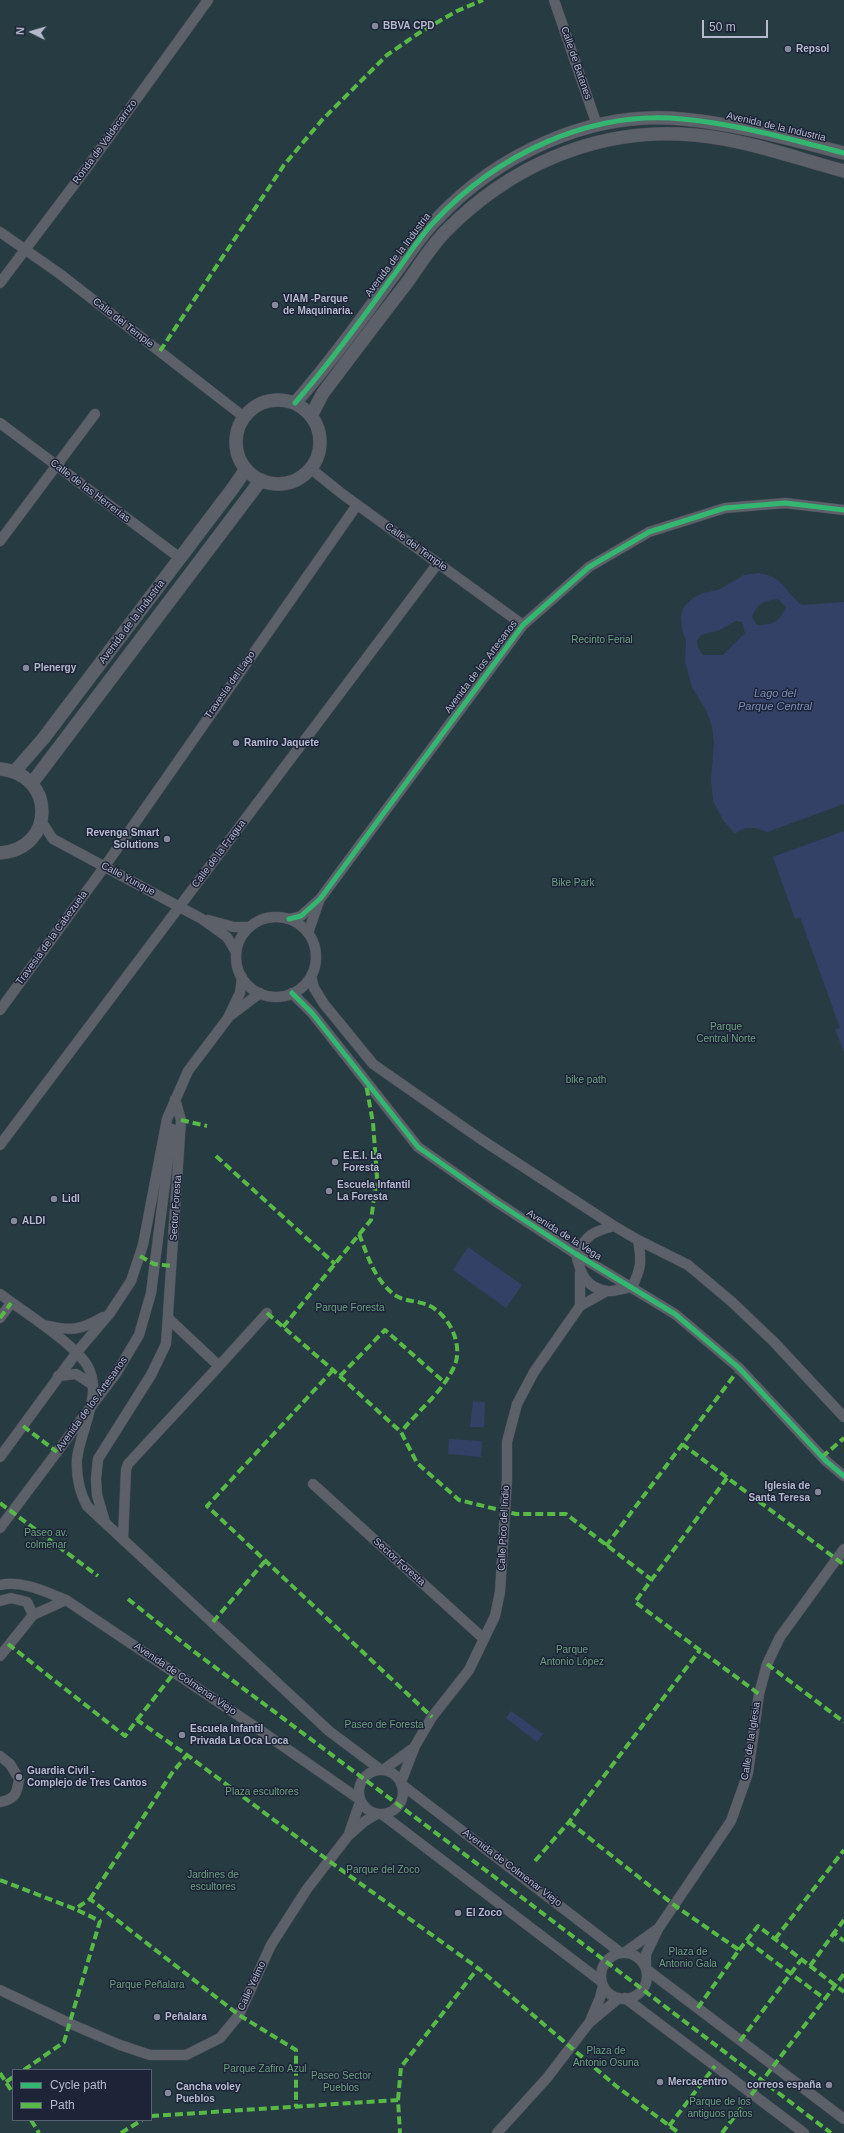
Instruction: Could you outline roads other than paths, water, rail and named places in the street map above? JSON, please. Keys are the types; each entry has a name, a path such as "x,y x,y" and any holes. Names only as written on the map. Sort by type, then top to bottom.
{"street":[{"name":"Ronda de Valdecarrizo","path":"0,283 208,0"},
{"name":"Calle de Batanes","path":"554,0 597,125"},
{"name":"Avenida de la Industria","path":"296,404 434,222 462,194 492,170 517,156 561,137 597,125 656,118 682,118 743,127 844,152"},
{"path":"310,416 323,393 445,232 471,207 503,184 526,169 550,157 574,149 618,138 681,134 727,140 844,171"},
{"name":"Calle del Temple","path":"0,232 60,274 244,417"},
{"path":"282,400 296,404 310,416 317,428 320,442 317,456 310,468 300,477 288,482 274,484 261,480 246,469 239,457 236,443 237,430 244,417 254,407 267,401 282,400"},
{"path":"0,541 95,414"},
{"name":"Calle de las Herrerías","path":"0,423 55,466 180,558"},
{"name":"Calle del Temple","path":"310,468 522,625"},
{"name":"Avenida de la Industria","path":"15,771 43,739 234,488 246,469"},
{"name":"Avenida de la Industria","path":"32,784 261,480"},
{"name":"Avenida de los Artesanos","path":"289,919 301,916 320,899 522,625 589,567 649,532 725,508 785,503 844,510"},
{"name":"Travesía del Lago","path":"105,866 357,504"},
{"name":"Calle de la Fragua","path":"0,1145 438,563"},
{"path":"0,769 15,771 32,784 39,795 42,808 41,821 33,838 22,847 10,852 0,853"},
{"name":"Calle Yunque","path":"41,821 53,839"},
{"name":"Calle Yunque","path":"33,838 53,839 202,918 234,927 249,927"},
{"name":"Travesía de la Cabezuela","path":"0,1010 105,866"},
{"name":"Avenida de los Artesanos","path":"308,934 320,899"},
{"name":"Calle Yunque","path":"202,918 227,937 236,952"},
{"path":"311,976 299,989 281,996 260,993 250,987 242,977 237,965 236,952 243,934 249,927 268,918 289,919 296,922 308,934 315,954 311,976 314,988 324,1004 373,1064 479,1138 614,1226 688,1265 732,1302 774,1342 844,1416"},
{"name":"Avenida de los Artesanos","path":"0,1457 58,1376 110,1313 131,1281 140,1256 167,1120 188,1072 228,1018 240,993 242,977"},
{"name":"Avenida de los Artesanos","path":"228,1018 260,993"},
{"name":"Avenida de la Vega","path":"292,993 312,1013 418,1147 495,1201 576,1254 675,1314 739,1368 826,1461 844,1476"},
{"name":"Avenida de los Artesanos","path":"0,1528 117,1372 139,1335 150,1293 175,1099"},
{"name":"Sector Foresta","path":"105,1523 97,1495 96,1479 98,1459 158,1363 166,1344 169,1319 181,1120 175,1099"},
{"path":"580,1306 580,1273 576,1254 586,1237 614,1226"},
{"path":"632,1287 640,1270 641,1255 638,1240"},
{"path":"580,1273 592,1285 607,1291"},
{"name":"Calle Pico del Indio","path":"401,1783 415,1746 432,1717 469,1670 495,1616 500,1592 507,1479 507,1442 517,1404 534,1372 580,1306 607,1291 632,1287"},
{"path":"0,1294 77,1352 88,1366 93,1385 90,1409 77,1458 79,1490 87,1506 329,1730 382,1770 392,1773 401,1783 403,1795 398,1806 392,1812 380,1814 365,1821 348,1836"},
{"path":"0,1318 11,1303"},
{"path":"40,1324 64,1329 86,1327 110,1313"},
{"path":"123,1539 126,1470 128,1464 267,1313"},
{"path":"169,1319 219,1366"},
{"path":"58,1376 76,1374 93,1385"},
{"name":"Sector Foresta","path":"313,1484 484,1640"},
{"name":"Calle de la Iglesia","path":"646,1969 646,1954 658,1929 731,1821 748,1773 759,1694 767,1664 780,1637 843,1548"},
{"name":"Avenida de Colmenar Viejo","path":"0,1585 7,1583 32,1587 66,1600 254,1726 360,1801"},
{"path":"0,1601 11,1598 27,1602 33,1615"},
{"path":"0,1656 33,1615 66,1600"},
{"name":"Calle Pico del Indio","path":"382,1770 399,1760 415,1746"},
{"path":"0,1756 10,1764 19,1779 17,1792 10,1800 0,1802"},
{"path":"348,1836 360,1801 359,1788 363,1778 371,1772 382,1770"},
{"name":"Avenida de Colmenar Viejo","path":"401,1783 623,1953"},
{"path":"360,1801 367,1810 380,1814 602,1984 612,1996 622,1998 804,2133"},
{"name":"Calle Yelmo","path":"0,1990 71,2024 120,2045 150,2055 186,2055 220,2038 239,2015 271,1945 307,1889 348,1836"},
{"name":"Calle de la Iglesia","path":"623,1953 658,1929"},
{"path":"497,2133 547,2078 589,2023 600,1998 602,1968 605,1962 615,1954 623,1953 638,1958 646,1969 844,2119"},
{"path":"589,2023 622,1998 637,1994 642,1990 645,1983 646,1969"}],"water":[{"name":"Lago del Parque Central","path":"758,573 773,577 779,581 802,605 844,602 844,804 767,832 759,829 746,828 735,834 723,820 713,801 711,779 714,743 712,727 707,712 692,687 685,662 686,640 682,630 681,617 683,608 693,598 703,593 718,590 744,575","holes":["778,599 786,607 781,616 775,622 757,625 752,617 756,609 765,602","736,621 742,622 745,633 723,655 703,655 698,648 697,640 701,635 720,630"]},
{"path":"844,831 844,1053 835,1029 840,1028 800,917 795,919 773,857"},
{"path":"468,1247 522,1285 506,1308 453,1270"},
{"path":"473,1401 485,1402 484,1427 470,1427"},
{"path":"449,1439 482,1441 481,1457 448,1454"},
{"path":"511,1711 543,1734 537,1742 506,1718"}],"place":[{"name":"BBVA CPD","path":"375,26"},
{"name":"Repsol","path":"788,49"},
{"name":"VIAM -Parque de Maquinaria.","path":"275,305"},
{"name":"Plenergy","path":"26,668"},
{"name":"Ramiro Jaquete","path":"236,743"},
{"name":"Revenga Smart Solutions","path":"167,839"},
{"name":"E.E.I. La Foresta","path":"335,1162"},
{"name":"Escuela Infantil La Foresta","path":"329,1191"},
{"name":"Lidl","path":"54,1199"},
{"name":"ALDI","path":"14,1221"},
{"name":"Iglesia de Santa Teresa","path":"818,1492"},
{"name":"Escuela Infantil Privada La Oca Loca","path":"182,1735"},
{"name":"Guardia Civil - Complejo de Tres Cantos","path":"19,1777"},
{"name":"El Zoco","path":"458,1913"},
{"name":"Peñalara","path":"157,2017"},
{"name":"Mercacentro","path":"660,2082"},
{"name":"correos españa","path":"829,2085"},
{"name":"Cancha voley Pueblos","path":"168,2093"}],"park label":[{"name":"Recinto Ferial","path":"602,640"},
{"name":"Bike Park","path":"573,883"},
{"name":"Parque Central Norte","path":"726,1032"},
{"name":"bike path","path":"586,1080"},
{"name":"Parque Foresta","path":"350,1308"},
{"name":"Paseo av. colmenar","path":"46,1538"},
{"name":"Parque Antonio López","path":"572,1656"},
{"name":"Paseo de Foresta","path":"384,1725"},
{"name":"Plaza escultores","path":"262,1792"},
{"name":"Parque del Zoco","path":"383,1870"},
{"name":"Jardines de escultores","path":"213,1880"},
{"name":"Plaza de Antonio Gala","path":"688,1958"},
{"name":"Parque Peñalara","path":"147,1985"},
{"name":"Plaza de Antonio Osuna","path":"606,2056"},
{"name":"Parque Zafiro Azul","path":"265,2069"},
{"name":"Paseo Sector Pueblos","path":"341,2082"},
{"name":"Parque de los antiguos patos","path":"720,2108"}]}
